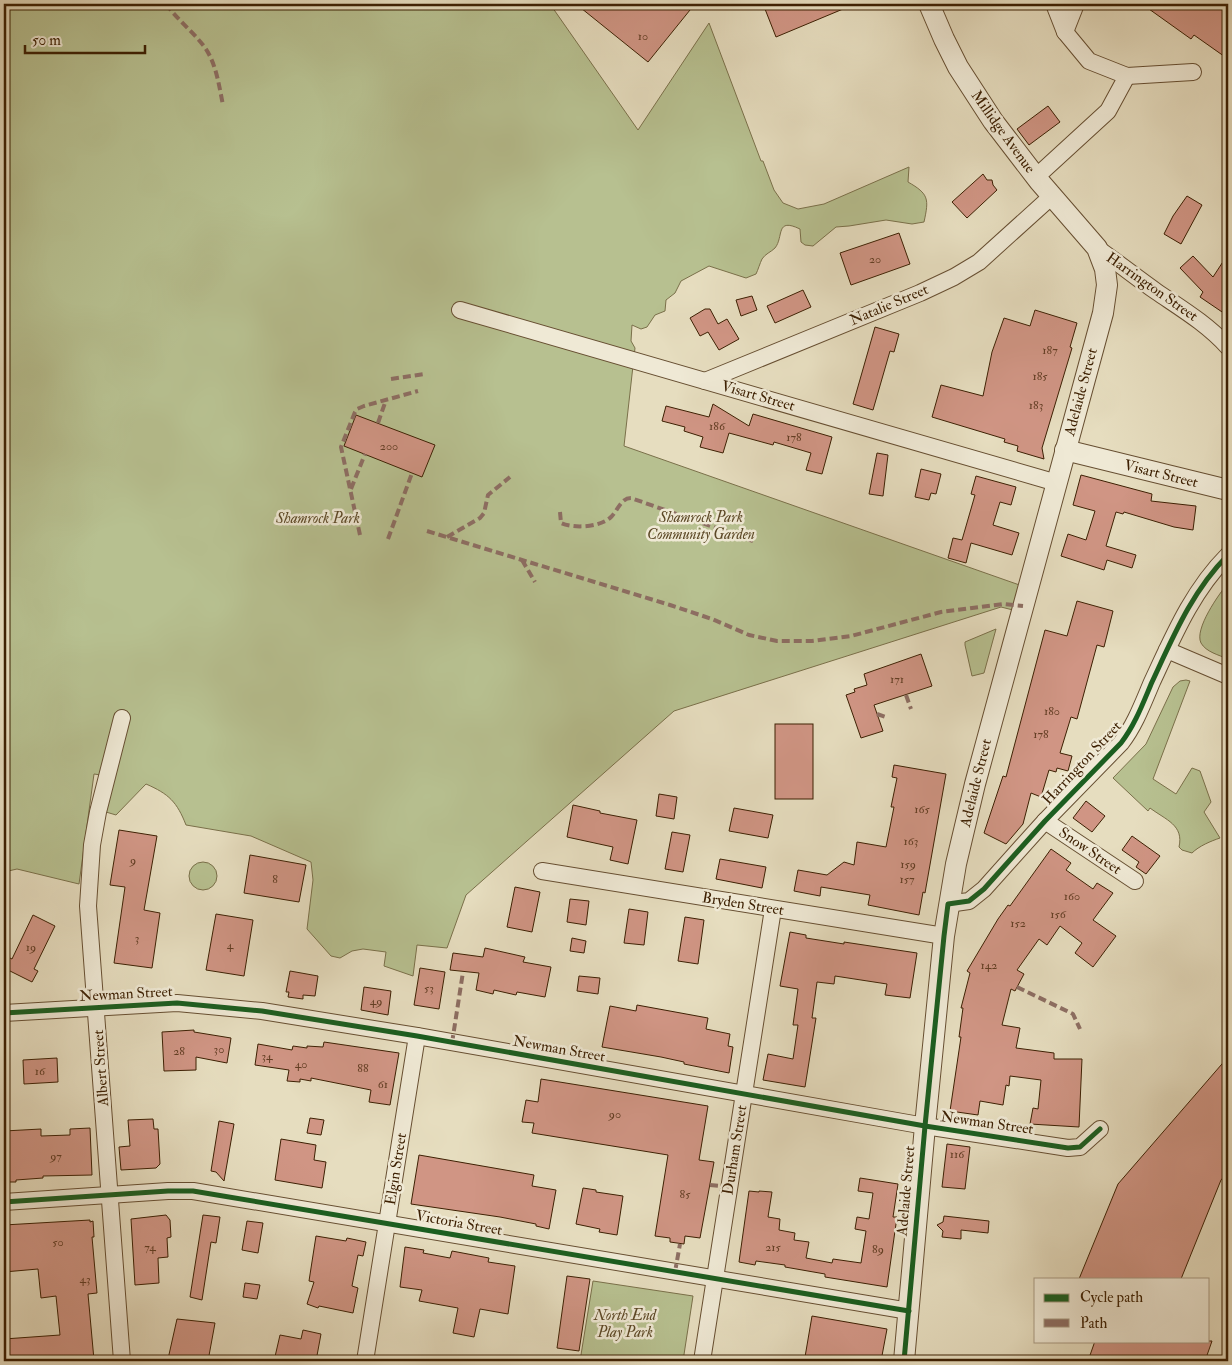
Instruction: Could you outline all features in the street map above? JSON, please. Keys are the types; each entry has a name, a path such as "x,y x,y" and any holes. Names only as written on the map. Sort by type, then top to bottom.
{"street":[{"name":"Millidge Avenue","path":"929,4 958,67 993,121 1052,196 1097,248"},
{"path":"1054,4 1065,32 1089,61 1127,76 1193,72"},
{"path":"1065,32 1076,4"},
{"path":"1036,176 1108,111 1127,76"},
{"name":"Natalie Street","path":"705,381 920,293 969,269 1052,196"},
{"name":"Harrington Street","path":"1097,248 1195,317 1215,333 1228,347"},
{"name":"Adelaide Street","path":"904,1361 925,1126 948,904 975,784 1105,299 1107,285 1105,269 1097,248"},
{"name":"Visart Street","path":"460,310 1056,483"},
{"name":"Visart Street","path":"1065,450 1228,490"},
{"name":"Harrington Street","path":"948,904 969,901 984,889 1046,820 1121,743 1131,730 1167,650 1192,601 1214,569 1228,555"},
{"path":"1167,650 1228,676"},
{"name":"Albert Street","path":"122,718 98,812 92,845 88,906 122,1361"},
{"name":"Snow Street","path":"1046,820 1135,882"},
{"name":"Bryden Street","path":"542,871 944,936"},
{"name":"Durham Street","path":"702,1361 773,909"},
{"name":"Newman Street","path":"4,1013 185,1004 262,1011 418,1036 925,1126 1074,1148 1080,1147 1100,1129"},
{"name":"Elgin Street","path":"365,1361 418,1036"},
{"name":"Victoria Street","path":"4,1202 110,1194 193,1191 908,1311"}],"green space":[{"name":"Shamrock Park","path":"4,4 550,4 638,130 709,23 761,161 763,161 774,190 783,203 798,209 824,204 909,167 908,182 924,194 927,202 926,214 924,222 912,224 886,220 836,227 813,246 805,245 801,242 800,229 787,225 783,227 778,244 762,259 756,274 746,278 709,266 681,281 675,293 666,300 665,311 655,315 647,327 641,329 632,325 631,341 635,348 624,446 1028,588 1021,612 1001,607 674,711 466,895 447,948 417,945 413,976 384,966 386,952 363,949 352,951 340,958 331,956 307,929 313,880 311,862 251,836 186,825 179,810 171,800 161,791 146,784 116,815 106,812 114,777 94,774 79,884 17,869 4,872"},
{"path":"1228,583 1228,659 1206,649 1201,643 1200,637 1208,612"},
{"path":"996,629 984,673 972,676 965,642"},
{"path":"1180,681 1190,681 1153,779 1176,794 1192,768 1200,771 1211,802 1204,812 1220,838 1209,842 1192,853 1179,847 1179,833 1168,820 1150,808 1148,811 1113,778 1146,744 1173,687"},
{"path":"203,862 213,866 217,876 213,886 203,890 193,886 189,876 193,866"},
{"name":"North End Play Park","path":"593,1281 693,1296 683,1361 580,1361"}],"building":[{"path":"576,4 681,4 690,10 648,62"},
{"path":"778,4 855,4 776,37 765,9"},
{"path":"1142,4 1209,4 1216,9 1219,5 1228,11 1228,59 1194,35 1191,39"},
{"path":"1048,106 1060,122 1029,145 1017,129"},
{"path":"983,174 987,180 992,180 997,190 967,218 952,202"},
{"path":"1187,196 1202,205 1181,244 1164,234 1173,216"},
{"path":"899,233 910,264 851,285 840,253"},
{"path":"1228,254 1228,316 1200,297 1203,292 1180,268 1193,256 1213,277"},
{"path":"803,290 811,307 775,323 767,306"},
{"path":"752,296 757,310 741,316 736,300"},
{"path":"705,309 710,309 718,324 727,319 739,339 719,350 708,332 700,336 690,318"},
{"path":"1035,310 1077,323 1070,347 1072,348 1042,448 1044,459 1017,451 1018,446 1004,442 1005,439 932,417 941,385 983,396 992,352 1004,318 1030,326"},
{"path":"875,327 899,334 894,352 890,351 873,410 853,404"},
{"path":"713,404 749,426 753,414 832,437 822,474 806,470 811,453 774,442 773,445 729,433 723,453 700,447 703,437 684,431 685,427 662,421 666,406 709,417"},
{"path":"356,415 435,445 422,477 344,446"},
{"path":"877,453 888,455 883,496 869,494"},
{"path":"921,469 941,474 936,494 931,493 929,500 915,497"},
{"path":"1081,475 1152,494 1151,501 1196,506 1193,530 1174,527 1124,512 1123,514 1116,512 1106,546 1136,555 1132,568 1107,560 1104,570 1061,556 1068,534 1086,540 1095,511 1073,505"},
{"path":"976,476 1016,487 1011,505 1000,502 993,525 1019,533 1012,555 971,543 966,563 948,558 953,538 962,540 975,495 971,494"},
{"path":"1077,601 1113,611 1104,647 1097,645 1077,719 1071,717 1060,753 1072,756 1068,771 1057,768 1056,772 1049,770 1041,797 1031,793 1023,824 1006,844 984,833 1003,776 1006,777 1045,630 1067,636"},
{"path":"921,654 932,686 874,705 883,731 861,738 846,695 855,692 854,689 867,685 864,674"},
{"path":"775,724 813,724 813,799 775,799"},
{"path":"894,765 946,774 925,893 923,892 919,915 868,905 870,895 821,887 820,896 794,891 798,870 827,875 844,862 854,865 857,842 886,847 894,807 891,807 897,778 892,777"},
{"path":"659,794 677,797 674,819 656,816"},
{"path":"1086,801 1105,816 1092,832 1073,818"},
{"path":"573,805 600,811 600,813 637,820 628,864 610,860 613,847 567,837"},
{"path":"734,808 773,815 768,838 729,831"},
{"path":"119,830 157,836 144,910 160,913 152,968 114,963 125,887 110,885"},
{"path":"672,832 690,835 683,872 665,869"},
{"path":"1132,836 1160,856 1146,874 1136,867 1139,862 1122,850"},
{"path":"1051,849 1071,863 1066,870 1093,889 1097,883 1113,893 1093,920 1116,936 1093,967 1075,953 1082,943 1060,926 1047,945 1039,939 1017,970 1024,974 1015,991 1011,989 1002,1025 1020,1028 1016,1048 1054,1053 1054,1059 1082,1059 1079,1127 1030,1124 1033,1108 1038,1109 1041,1080 1010,1076 1009,1086 1006,1085 1003,1105 980,1101 978,1115 950,1111 961,1037 959,1037 963,1008 961,1008 970,973 967,971 998,919 1008,905 1010,906"},
{"path":"250,855 306,865 299,902 244,893"},
{"path":"720,859 766,867 762,888 716,879"},
{"path":"515,887 540,892 532,932 507,927"},
{"path":"570,899 589,901 586,925 567,922"},
{"path":"629,909 648,912 644,945 624,943"},
{"path":"216,914 253,920 244,976 206,970"},
{"path":"33,915 55,926 34,969 38,971 32,982 4,967 8,957 12,959"},
{"path":"685,917 704,920 698,964 678,961"},
{"path":"790,932 806,935 806,938 917,953 910,998 885,995 887,984 835,976 834,984 817,982 812,1018 816,1018 805,1087 763,1080 768,1054 793,1059 798,1025 793,1025 798,989 780,986"},
{"path":"572,938 586,941 584,953 570,951"},
{"path":"485,948 525,957 523,962 551,967 545,997 517,992 516,995 494,990 493,994 476,990 479,973 450,970 453,953 483,957"},
{"path":"420,968 445,972 439,1009 414,1005"},
{"path":"290,971 318,976 315,996 303,995 303,999 288,997 289,992 286,992"},
{"path":"579,976 600,978 598,994 577,991"},
{"path":"364,987 391,991 388,1015 361,1010"},
{"path":"637,1005 708,1018 706,1029 730,1034 728,1046 733,1047 729,1073 684,1064 684,1062 661,1057 602,1047 610,1006 636,1011"},
{"path":"194,1030 194,1032 231,1038 227,1063 196,1057 196,1070 164,1071 162,1032"},
{"path":"324,1042 399,1053 390,1105 369,1102 371,1090 311,1078 311,1081 300,1079 300,1082 287,1081 289,1070 255,1065 258,1044 292,1050 293,1046 307,1048 307,1046 323,1047"},
{"path":"1228,1057 1228,1172 1221,1180 1181,1278 1079,1278 1118,1184"},
{"path":"57,1058 58,1082 24,1084 23,1060"},
{"path":"541,1079 708,1106 699,1160 714,1162 700,1238 685,1236 684,1244 670,1242 670,1238 655,1236 668,1155 532,1133 534,1123 522,1122 526,1100 538,1102"},
{"path":"310,1118 324,1120 321,1135 307,1133"},
{"path":"153,1119 154,1129 158,1129 160,1164 156,1168 121,1170 119,1147 130,1146 128,1120"},
{"path":"219,1121 234,1124 224,1181 216,1172 211,1171"},
{"path":"90,1128 92,1175 43,1176 43,1178 4,1182 4,1131 41,1129 41,1136 70,1135 70,1129"},
{"path":"281,1139 316,1145 314,1160 326,1162 322,1188 275,1180"},
{"path":"947,1144 970,1147 965,1189 942,1187"},
{"path":"419,1155 534,1175 532,1186 556,1190 549,1229 536,1226 536,1224 500,1217 411,1204"},
{"path":"860,1178 898,1184 893,1217 897,1217 887,1287 825,1277 825,1274 785,1267 785,1265 756,1261 755,1265 739,1262 749,1191 759,1191 772,1192 768,1217 780,1219 779,1230 795,1233 794,1240 809,1242 806,1258 832,1263 833,1259 861,1263 866,1231 855,1229 857,1217 869,1219 873,1193 858,1191"},
{"path":"583,1188 623,1196 617,1235 599,1232 600,1229 576,1224"},
{"path":"166,1215 170,1220 171,1237 167,1238 168,1257 158,1258 159,1283 135,1285 131,1219"},
{"path":"203,1215 220,1217 216,1243 211,1242 202,1300 190,1297"},
{"path":"944,1216 989,1221 988,1233 961,1230 961,1239 942,1237 943,1231 937,1225 943,1222"},
{"path":"90,1220 90,1222 93,1221 94,1237 92,1237 97,1293 88,1294 94,1360 4,1361 4,1339 60,1335 56,1296 41,1298 38,1269 4,1272 4,1225"},
{"path":"247,1221 263,1223 258,1253 242,1250"},
{"path":"316,1236 346,1241 347,1238 366,1242 363,1256 358,1255 352,1286 358,1288 353,1313 319,1306 318,1308 307,1304 314,1282 309,1281"},
{"path":"405,1247 424,1250 423,1253 450,1258 452,1251 489,1258 488,1262 515,1266 508,1314 480,1309 474,1337 453,1333 458,1308 419,1301 422,1290 400,1287"},
{"path":"567,1276 590,1279 579,1351 557,1348"},
{"path":"245,1283 260,1285 257,1299 243,1297"},
{"path":"812,1316 887,1329 881,1361 826,1361 805,1357"},
{"path":"177,1319 215,1323 208,1361 168,1359"},
{"path":"303,1330 321,1334 316,1361 274,1361 280,1335 301,1339"},
{"path":"1212,1341 1205,1361 1088,1361 1095,1342"}],"marked path":[{"path":"166,4 199,40 211,58 223,105"},
{"path":"391,379 425,374"},
{"path":"360,535 341,447 355,412 364,406 418,391"},
{"path":"378,423 386,400"},
{"path":"351,489 365,454"},
{"path":"388,539 412,473"},
{"path":"447,537 480,518 484,513 488,495 510,477"},
{"path":"560,512 561,523 566,525 594,525 607,520 622,502 631,498 753,541"},
{"path":"427,531 670,605 712,619 749,635 777,641 812,641 851,636 941,612 1003,604 1023,606"},
{"path":"522,560 535,582"},
{"path":"906,695 911,709"},
{"path":"877,714 886,717"},
{"path":"452,1043 463,972"},
{"path":"1017,987 1073,1014 1080,1029"},
{"path":"710,1185 729,1187"},
{"path":"675,1272 680,1244"}],"cycle path":[{"path":"904,1361 925,1126 948,904 969,901 984,889 1045,821 1121,743 1135,721 1184,615 1204,584 1228,555"},
{"path":"4,1013 177,1003 262,1011 417,1036 925,1126 1068,1148 1080,1147 1100,1129"},
{"path":"4,1202 193,1191 909,1311"}],"park label":[{"name":"Shamrock Park Community Garden","path":"701,526"}]}
